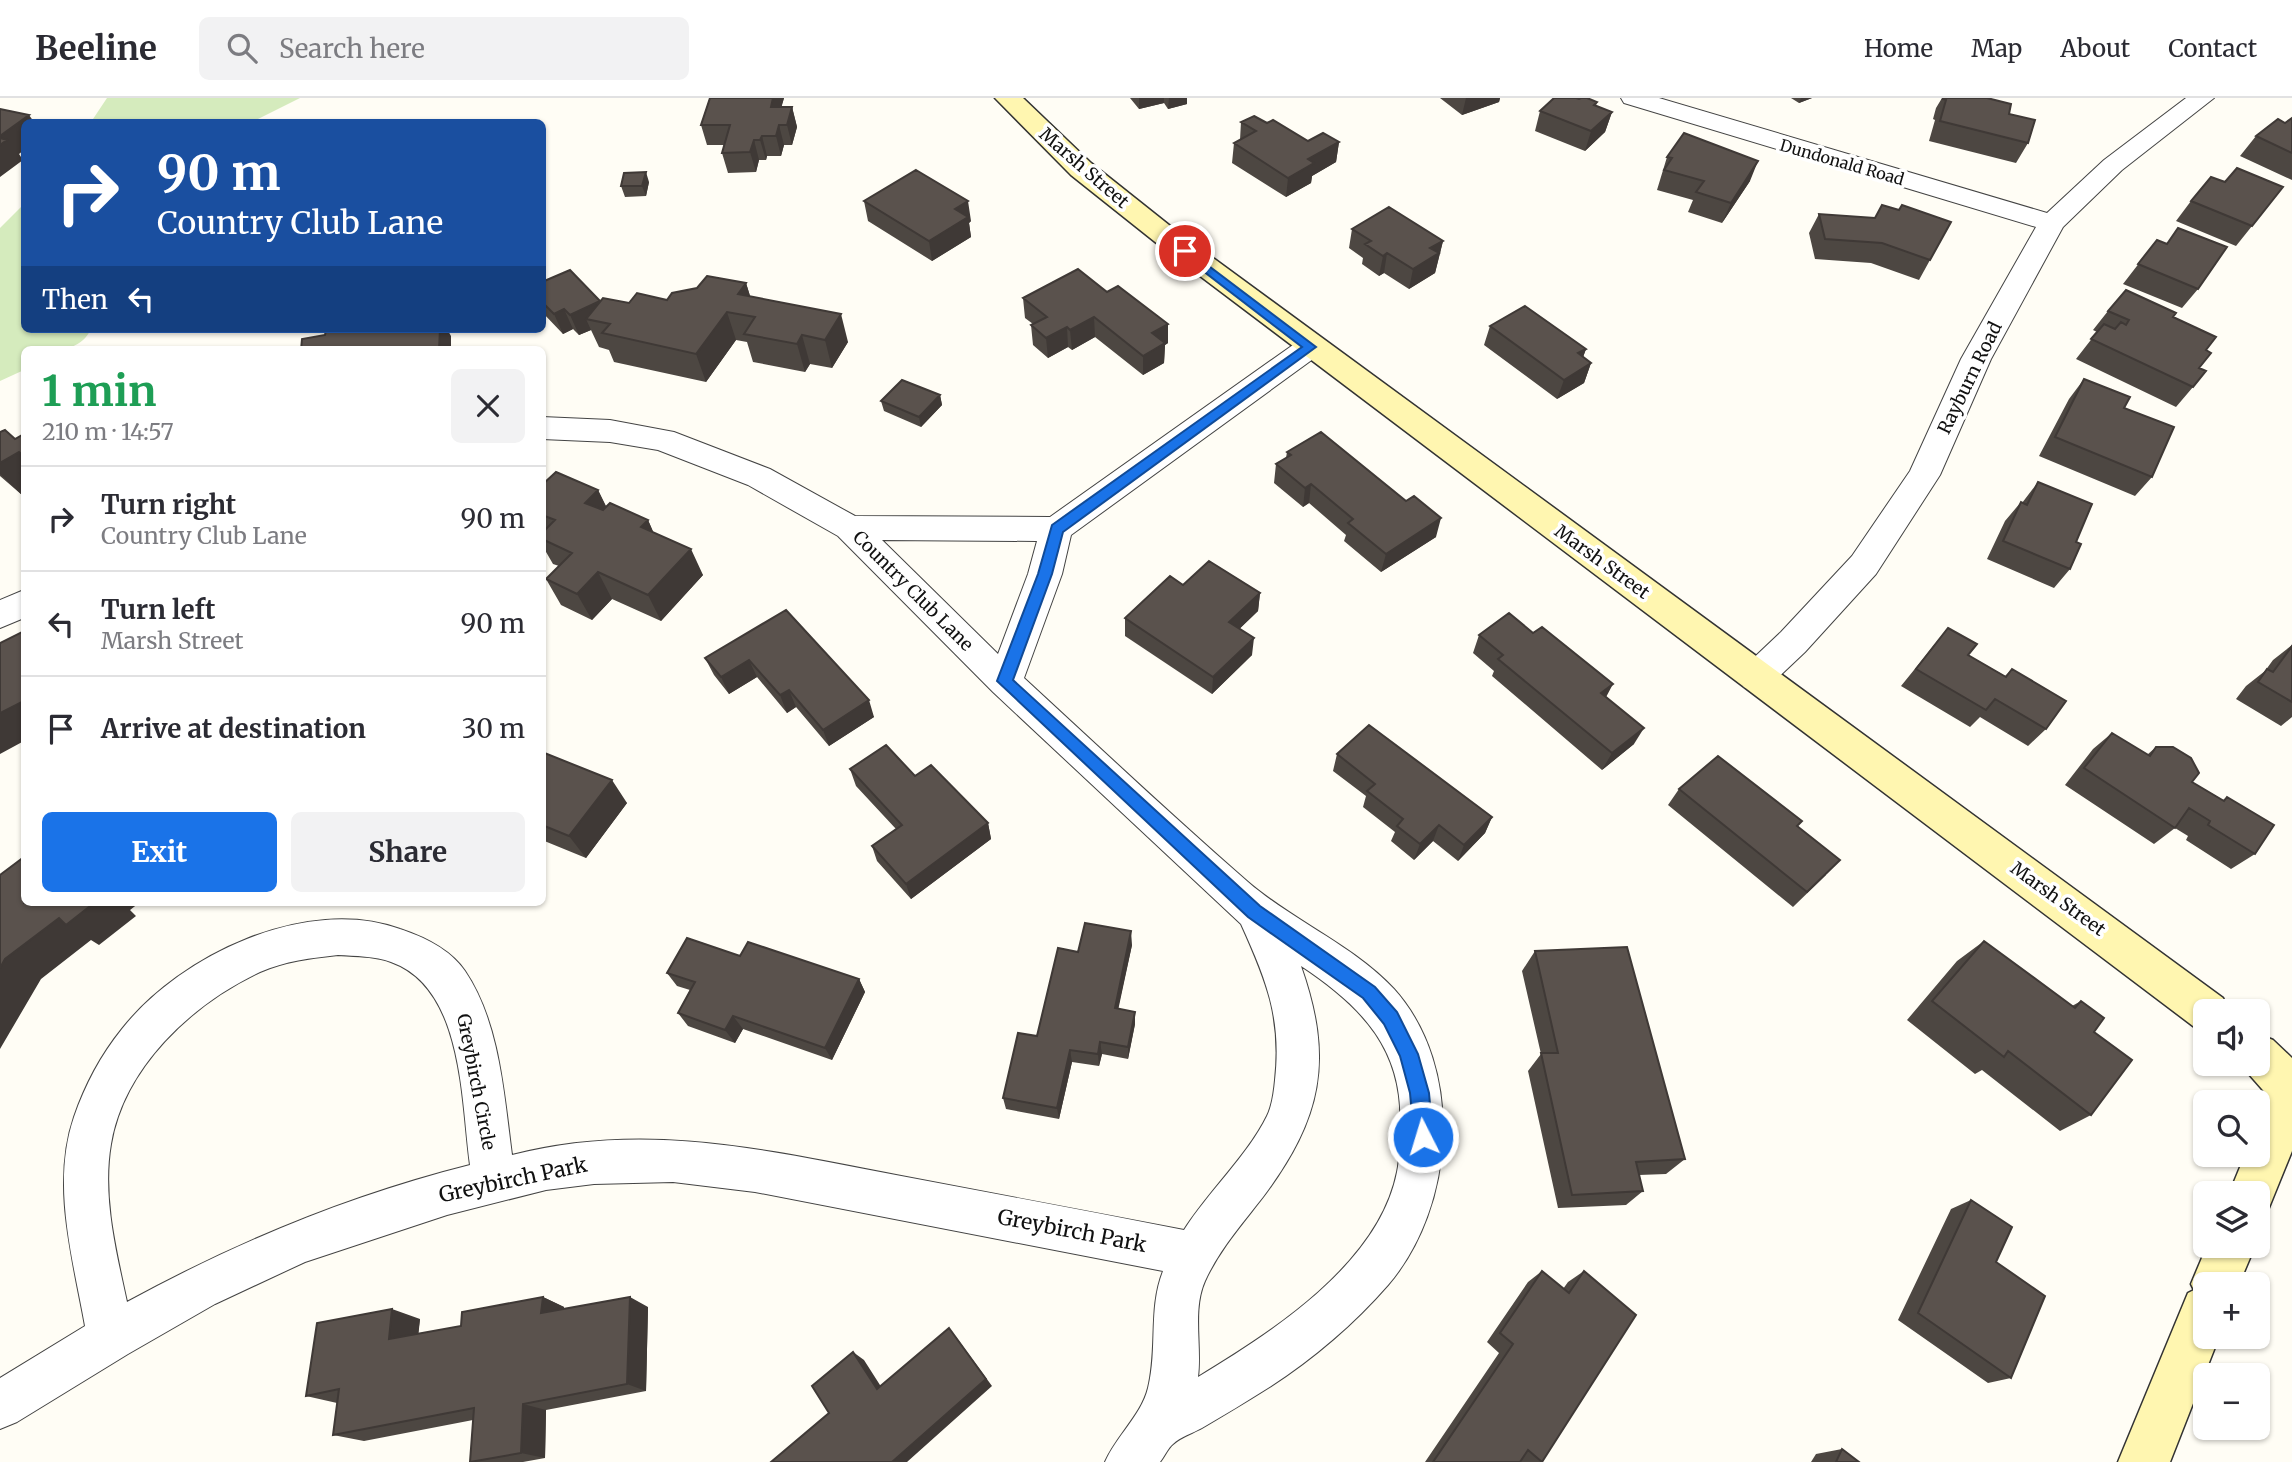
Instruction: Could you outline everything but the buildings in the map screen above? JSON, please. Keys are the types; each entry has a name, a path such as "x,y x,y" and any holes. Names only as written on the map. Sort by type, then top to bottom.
{"street":[{"name":"Marsh Street","path":"1008,98 1081,169 1310,347 2193,1001"},
{"name":"Dundonald Road","path":"1633,98 2052,223"},
{"name":"Rayburn Road","path":"1756,677 1793,642 1864,565 1916,486 1976,359 2052,223 2113,165 2202,98"},
{"path":"1005,681 1045,574 1056,529 1310,347"},
{"path":"546,428 610,431 663,440 759,477 849,528"},
{"name":"Country Club Lane","path":"849,528 1056,529"},
{"name":"Country Club Lane","path":"849,528 1005,681 1254,911 1369,993 1391,1018 1409,1054 1420,1093 1423,1137 1417,1183 1402,1224 1374,1267 1337,1306 1290,1347 1235,1383 1159,1425"},
{"path":"0,615 21,604"},
{"name":"Country Club Lane","path":"1130,1462 1159,1425 1172,1390 1179,1288 1193,1254 1217,1217 1261,1162 1289,1118 1299,1036 1292,996 1277,950 1254,911"},
{"name":"Greybirch Circle","path":"111,1337 84,1176 96,1116 115,1077 149,1031 198,986 256,954 285,944 342,936 394,944 435,967 451,985 469,1029 495,1180"},
{"path":"2270,1067 2292,1089"},
{"path":"2257,1181 2292,1095"},
{"name":"Greybirch Park","path":"0,1405 111,1337 199,1288 299,1242 447,1193 546,1168 594,1162 673,1160 755,1170 1193,1254"},
{"path":"2144,1462 2193,1340"}],"green space":[{"path":"107,98 300,98 258,119 93,119"},
{"path":"21,207 21,333 88,333 73,346 21,346 21,371 0,381 0,228"}],"route":[{"path":"1185,251 1310,347 1056,529 1045,574 1005,681 1254,911 1369,993 1391,1018 1409,1054 1420,1093 1423,1137"}]}
